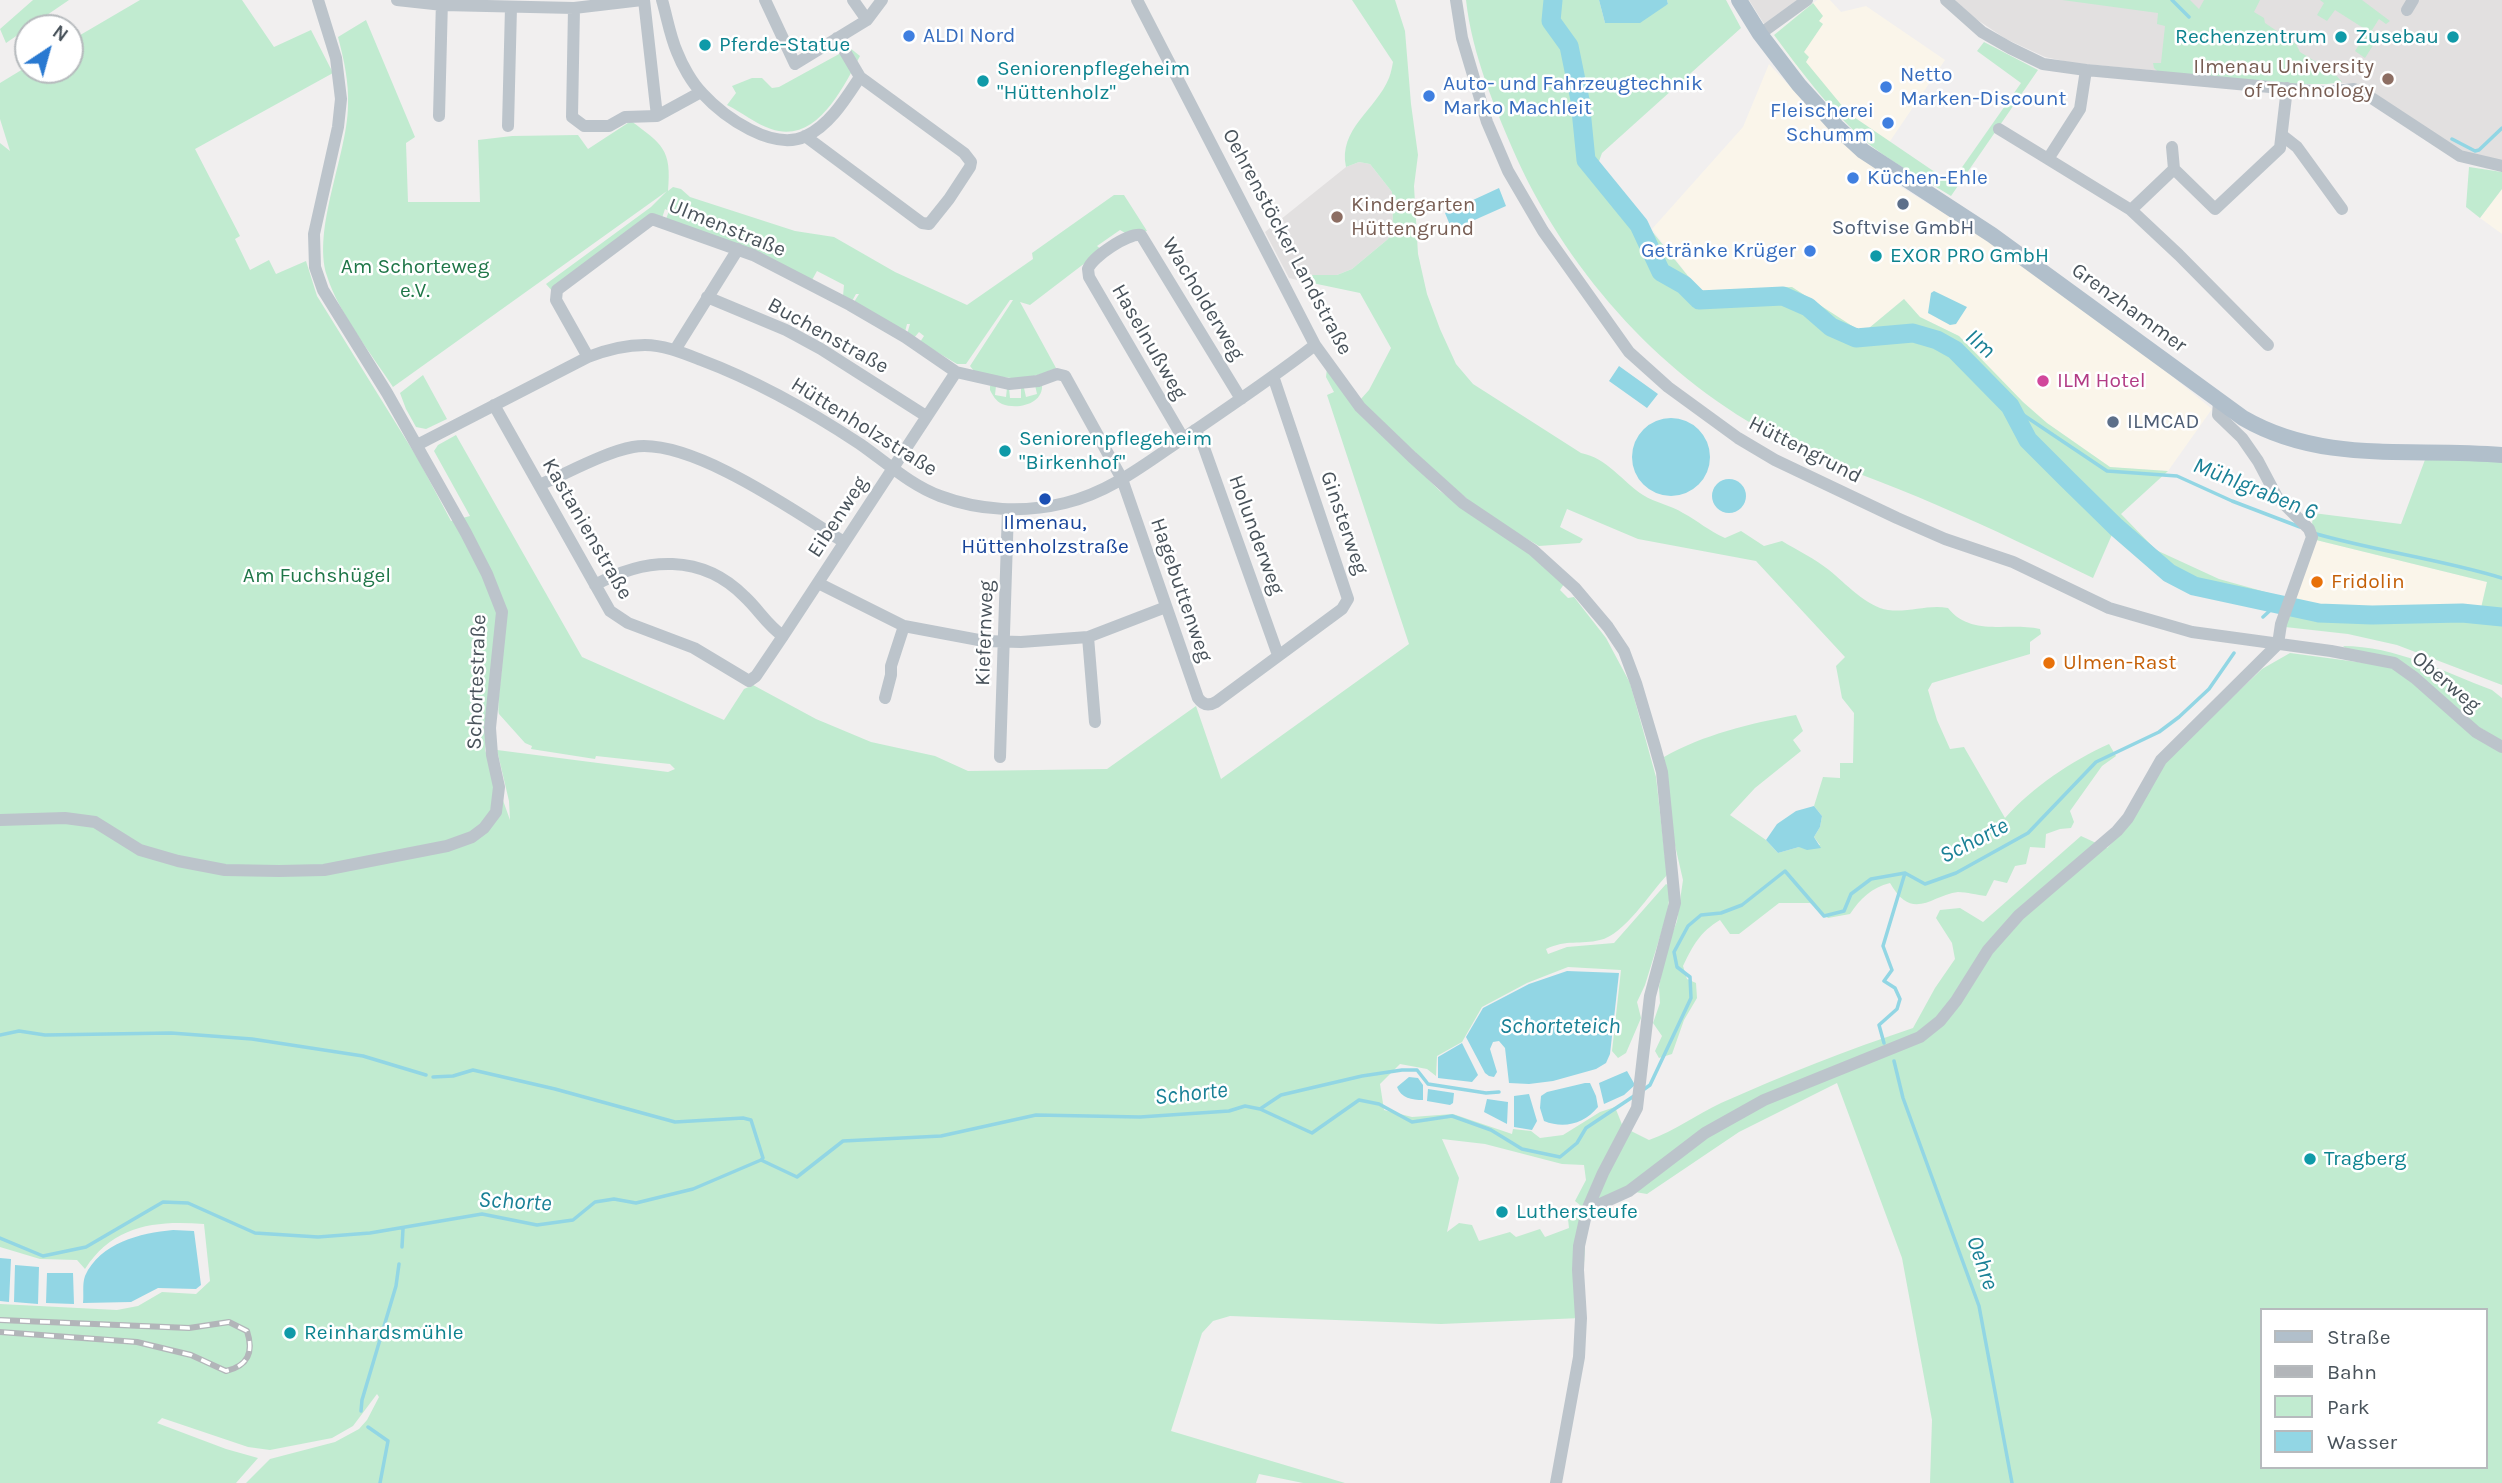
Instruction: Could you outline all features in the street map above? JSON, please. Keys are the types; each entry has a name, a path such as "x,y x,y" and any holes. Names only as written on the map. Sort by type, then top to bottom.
{"main road":[{"name":"Grenzhammer","path":"1739,0 1760,34 1798,85 1863,151 1972,221 2252,423 2278,436 2335,450 2458,451 2502,455"}],"street":[{"name":"Schortestraße","path":"0,820 65,818 95,822 140,850 225,870 324,870 447,846 472,837 484,828 496,812 499,787 490,728 502,612 472,544 417,445 323,290 315,267 314,234 338,127 341,99 336,58 318,0"},
{"path":"397,0 574,8 643,0 657,116"},
{"path":"662,0 676,51 701,92 718,108 758,134 789,141 805,136 828,119 860,78"},
{"path":"765,0 795,64 867,20 882,0"},
{"path":"853,0 867,20"},
{"name":"Oehrenstöcker Landstraße","path":"1137,0 1315,345 1360,407 1449,492 1533,550 1608,626 1636,683 1662,772 1665,826 1675,903 1650,996 1637,1108 1587,1210 1579,1246 1579,1357 1556,1483"},
{"name":"Hüttengrund","path":"1456,0 1462,38 1487,122 1514,182 1549,240 1629,352 1668,387 1757,451 1945,539 2013,562 2077,594 2152,622 2224,638 2278,644"},
{"path":"1760,34 1807,0"},
{"path":"1946,0 1982,32 2043,64 2324,92 2354,89 2460,156 2502,166"},
{"path":"439,116 442,3"},
{"path":"508,126 511,7"},
{"path":"574,8 572,117 584,126 609,126 625,117 657,116 701,92"},
{"path":"805,136 922,223 929,224 936,218 970,167 971,162 964,153 942,135 860,78 837,38"},
{"path":"2048,159 2076,120 2086,70"},
{"path":"2172,147 2174,169 2215,209 2280,148 2287,88"},
{"path":"1999,129 2131,210 2267,345"},
{"path":"2283,136 2297,147 2342,209"},
{"path":"2131,210 2174,169"},
{"name":"Ulmenstraße","path":"588,357 556,300 557,290 652,219 738,250 850,305 905,337 956,372"},
{"name":"Wacholderweg","path":"1090,263 1131,234 1141,235 1241,399"},
{"path":"675,350 738,250"},
{"name":"Haselnußweg","path":"1090,263 1089,277 1183,438"},
{"name":"Buchenstraße","path":"707,297 786,330 821,349 926,416"},
{"name":"Hüttenholzstraße","path":"417,445 588,357 629,346 646,345 675,350 788,400 832,426 912,482 941,496 966,504 1008,510 1066,503 1100,491 1241,399 1315,345"},
{"name":"Eibenweg","path":"749,681 756,676 783,636 956,372"},
{"name":"Hagebuttenweg","path":"956,372 1009,384 1038,381 1057,374 1065,376 1122,479 1198,698 1205,704 1212,704"},
{"name":"Ginsterweg","path":"1212,704 1342,609 1348,599 1273,376"},
{"path":"1587,1210 1629,1191 1705,1133 1745,1110 1808,1080 1920,1037 1940,1021 1956,1002 1988,950 2019,915 2117,831 2128,818 2166,754 2278,644 2281,624 2310,533 2277,497 2250,449 2218,415 2219,401"},
{"name":"Kastanienstraße","path":"494,405 610,611 621,620 694,648 749,681"},
{"name":"Holunderweg","path":"1195,430 1202,442 1278,655"},
{"path":"539,485 623,450 643,446 662,448 720,470 844,542"},
{"name":"Kiefernweg","path":"999,757 1008,510"},
{"path":"595,585 618,572 637,566 657,563 692,567 718,576 731,585 770,627 783,636"},
{"path":"818,583 904,626 955,637 1003,642 1088,637 1166,607"},
{"path":"885,698 891,666 904,626"},
{"path":"1088,637 1095,722"},
{"name":"Oberweg","path":"2278,644 2372,657 2394,663 2476,732 2502,747"}],"shaded area":[{"path":"1749,0 1797,0 1764,24"},
{"path":"1817,0 1830,0 1841,12 1866,6 1945,60 1882,153 1861,138 1798,68 1774,35"},
{"name":"Ilmenau University of Technology","path":"1955,0 2502,0 2502,163 2468,158 2355,84 2073,63 2045,57 2006,39 1973,17"},
{"path":"1769,64 1836,136 1886,178 1988,240 2157,364 2212,409 2168,471 2110,467 2047,423 1959,336 1920,317 1904,299 1863,333 1792,287 1700,291 1652,229 1743,127"},
{"name":"Kindergarten Hüttengrund","path":"1359,162 1370,164 1392,192 1393,229 1388,239 1352,269 1337,275 1304,275 1297,280 1289,278 1265,232 1346,167"},
{"path":"2502,189 2502,234 2480,218"},
{"path":"2316,540 2487,582 2481,609 2372,611 2319,617 2293,603"}],"green space":[{"path":"33,0 69,0 48,14 17,14"},
{"name":"Am Fuchshügel","path":"140,0 242,0 274,47 311,30 333,73 195,149 240,236 235,239 250,270 269,260 276,274 306,261 317,296 418,459 451,521 470,516 434,451 438,445 456,435 582,657 724,720 744,689 753,685 816,719 871,742 935,756 968,771 1107,769 1196,706 1221,779 1409,644 1327,395 1334,392 1326,377 1327,368 1373,425 1440,491 1530,554 1564,584 1560,590 1568,598 1574,597 1606,638 1630,683 1656,777 1667,875 1627,922 1609,937 1554,946 1546,949 1548,954 1567,947 1614,943 1666,884 1671,887 1667,914 1637,1002 1641,1018 1626,1053 1618,1058 1612,1051 1621,970 1568,967 1527,983 1482,1007 1462,1042 1437,1056 1436,1076 1427,1069 1400,1064 1380,1084 1384,1110 1412,1117 1453,1114 1512,1134 1513,1129 1531,1131 1540,1138 1563,1135 1600,1112 1615,1107 1623,1127 1649,1140 1721,1103 1768,1083 1913,1028 1955,959 1952,943 1936,918 1940,910 1960,908 1983,922 2081,836 2107,848 2133,820 2168,758 2262,669 2290,653 2395,667 2502,753 2502,1483 1930,1483 1932,1420 1902,1258 1837,1083 1739,1132 1647,1194 1629,1191 1587,1210 1581,1318 1441,1324 1230,1316 1213,1321 1202,1333 1171,1431 1345,1483 1303,1483 1259,1474 1256,1483 246,1483 270,1459 335,1442 359,1429 379,1397 377,1394 353,1426 332,1438 270,1450 248,1447 162,1418 157,1423 258,1458 236,1483 0,1483 0,1304 117,1310 138,1306 162,1292 196,1294 210,1281 204,1224 169,1223 137,1228 109,1243 85,1269 77,1260 40,1259 0,1247 0,143 10,151 0,119 0,83 14,74 14,84 84,84 84,33","holes":["496,664 502,666 499,714 525,743 532,746 531,749 595,759 596,756 670,764 675,769 668,772 497,750 509,801 510,820 485,750","1442,1139 1485,1144 1562,1164 1584,1165 1586,1180 1575,1201 1586,1210 1568,1219 1569,1228 1545,1237 1540,1229 1516,1237 1510,1232 1479,1241 1472,1225 1459,1223 1447,1232 1459,1178"]},
{"path":"1352,0 1395,0 1405,31 1418,155 1414,186 1418,254 1427,294 1440,329 1456,364 1473,384 1581,453 1599,460 1648,498 1678,510 1725,538 1741,531 1764,546 1782,541 1824,566 1857,594 1880,608 1896,611 1948,608 1967,623 1979,626 2040,629 2041,634 2030,642 2030,654 1932,683 1928,690 1950,749 1964,747 2005,818 2040,785 2081,758 2109,744 2116,756 2102,766 2070,811 2074,822 2071,828 2046,834 2045,848 2030,847 2026,864 2015,866 2007,883 1994,880 1986,896 1958,892 1915,904 1898,895 1890,883 1867,894 1850,914 1828,918 1810,903 1779,903 1739,934 1730,934 1720,920 1698,940 1683,966 1687,979 1696,983 1697,998 1684,1020 1672,1054 1659,1058 1655,1051 1662,1036 1653,1023 1660,1003 1659,987 1665,953 1677,921 1683,880 1671,828 1664,757 1694,742 1728,731 1796,715 1803,731 1793,740 1801,751 1755,788 1730,815 1766,840 1778,853 1820,845 1814,837 1822,816 1814,806 1823,777 1840,778 1840,763 1853,763 1854,713 1842,698 1836,666 1845,657 1756,561 1638,539 1567,509 1560,527 1583,539 1580,543 1539,546 1488,516 1442,478 1360,400 1369,390 1391,348 1360,293 1298,280 1303,275 1337,275 1352,269 1388,239 1393,229 1392,192 1370,164 1359,162 1346,167 1348,142 1360,120 1383,89 1393,62"},
{"path":"1466,0 1599,0 1605,23 1668,4 1667,0 1726,0 1741,28 1602,153 1598,164 1700,291 1792,287 1863,333 1904,299 1920,317 1959,336 2047,423 2110,467 2168,471 2121,514 2156,550 2219,579 2287,598 2278,612 2172,580 2114,530 2093,578 1958,514 1798,448 1737,414 1697,386 1625,321 1565,245 1540,204 1518,161 1486,82"},
{"path":"2062,0 2190,0 2199,9 2204,0 2260,0 2254,12 2264,18 2265,23 2296,44 2300,52 2334,73 2342,82 2293,84 2158,72 2153,63 2161,63 2165,26 2157,24 2158,13"},
{"path":"2320,0 2362,0 2390,21 2386,24 2379,19 2372,30 2379,36 2365,58 2355,51 2368,31 2335,10 2327,21 2317,15 2324,3"},
{"path":"1813,3 1823,16 1819,21 1823,24 1804,52 1809,57 1806,62 1848,113 1951,183 2021,83 1977,51 1984,42 2038,70 1951,196 1893,161 1861,137 1826,101 1774,35"},
{"path":"14,17 14,38 6,43 0,29"},
{"name":"Am Schorteweg e.V.","path":"366,20 415,137 406,143 408,202 480,202 478,140 512,136 578,135 588,149 631,121 663,149 668,166 668,191 673,187 681,189 690,197 795,231 834,237 895,272 967,305 1033,259 1032,253 1114,195 1124,195 1147,231 1127,234 1120,230 1097,246 1102,250 1030,305 1020,302 1056,368 1025,378 1006,378 974,371 970,366 1013,300 1010,300 966,364 957,364 920,342 924,336 919,332 914,338 907,334 910,324 907,324 905,332 854,302 859,294 856,294 852,301 843,296 844,285 817,271 812,280 666,219 669,211 665,209 662,218 553,292 546,284 651,207 667,191 393,387 339,305 327,276 324,257 327,215 348,106 346,71 338,37"},
{"path":"850,48 860,56 845,83 826,110 802,129 787,132 771,129 727,105 736,93 732,86 752,78 762,78 772,88 779,87"},
{"path":"2469,167 2502,172 2502,189 2480,218 2466,207"},
{"path":"423,375 447,419 426,429 416,427 400,393"},
{"path":"1042,384 1039,396 1022,406 1002,404 990,390 990,386 996,386 995,395 1006,397 1009,388 1010,398 1021,398 1021,388 1024,388 1026,397 1037,394 1035,385"},
{"path":"2426,457 2502,461 2502,685 2397,645 2348,634 2285,627 2293,603 2319,617 2372,611 2481,608 2487,582 2316,540 2312,525 2313,513 2401,524"},
{"path":"2343,646 2400,655 2492,690 2502,698 2502,741 2472,723 2401,662 2348,650"}],"water":[{"path":"1599,0 1667,0 1668,4 1640,23 1605,23"},
{"path":"1499,188 1506,206 1452,230 1445,213"},
{"path":"1934,291 1967,307 1956,324 1950,325 1928,313 1931,293"},
{"path":"1619,366 1658,394 1647,408 1609,381"},
{"path":"1671,418 1686,421 1703,435 1710,457 1707,472 1693,489 1671,496 1656,493 1639,479 1632,457 1635,442 1649,425"},
{"path":"1729,479 1741,484 1746,496 1741,508 1729,513 1717,508 1712,496 1717,484"},
{"path":"1814,806 1822,816 1814,837 1821,848 1807,850 1799,847 1778,853 1766,840 1777,824 1796,811"},
{"name":"Schorteteich","path":"1567,971 1619,973 1610,1054 1606,1063 1596,1069 1553,1081 1509,1083 1505,1048 1499,1041 1493,1042 1490,1049 1497,1072 1494,1077 1485,1073 1466,1037 1483,1008 1529,984"},
{"path":"1462,1043 1478,1075 1472,1082 1438,1078 1438,1057"},
{"path":"1627,1071 1635,1085 1624,1095 1604,1104 1599,1083"},
{"path":"1409,1077 1418,1078 1423,1085 1423,1100 1407,1098 1399,1091 1397,1087"},
{"path":"1590,1083 1596,1096 1598,1107 1592,1113 1580,1121 1566,1125 1544,1121 1540,1108 1541,1096 1547,1092"},
{"path":"1428,1089 1454,1093 1453,1103 1450,1105 1427,1101"},
{"path":"1529,1094 1537,1121 1532,1130 1514,1127 1514,1096"},
{"path":"1487,1099 1508,1102 1507,1124 1484,1112"},
{"path":"173,1230 194,1231 201,1285 196,1289 158,1288 131,1302 83,1303 85,1276 100,1255 135,1237"},
{"path":"0,1258 11,1259 9,1302 0,1301"},
{"path":"15,1265 39,1267 38,1304 14,1302"},
{"path":"47,1273 73,1273 74,1304 46,1303"}],"waterway":[{"name":"Ilm","path":"1553,0 1551,21 1569,46 1580,100 1586,160 1639,225 1661,272 1684,285 1699,300 1783,296 1808,307 1831,327 1856,338 1913,333 1937,340 1955,350 2010,406 2028,440 2067,479 2169,573 2194,586 2319,613 2462,613 2502,617"},
{"path":"2172,0 2189,17"},
{"path":"2452,139 2475,151 2502,128"},
{"name":"Mühlgraben 6","path":"2010,406 2107,471 2177,476 2300,527"},
{"name":"Mühlgraben 6","path":"2313,533 2502,578"},
{"name":"Schorte","path":"2263,617 2277,604"},
{"name":"Schorte","path":"1643,1090 1650,1085 1691,998 1690,977 1677,967 1674,952 1688,926 1701,915 1721,913 1742,905 1785,871 1824,916 1844,911 1851,894 1871,879 1905,873 1925,884 1956,873 2028,833 2096,762 2159,732 2179,717 2209,689 2234,653"},
{"name":"Oehre","path":"1884,1043 1879,1025 1897,1009 1900,999 1895,988 1884,981 1892,970 1883,946 1905,873"},
{"path":"0,1035 19,1031 45,1035 171,1033 252,1039 363,1056 426,1075"},
{"name":"Oehre","path":"1894,1061 1903,1098 1979,1306 2012,1483"},
{"path":"433,1077 453,1076 473,1070 675,1122 743,1118 751,1120 763,1158 761,1160"},
{"path":"1260,1109 1281,1095 1362,1076 1402,1070 1417,1070 1428,1084 1486,1093 1499,1092"},
{"name":"Schorte","path":"0,1238 43,1256 86,1247 163,1202 188,1203 255,1233 318,1237 370,1233 482,1214 537,1225 573,1220 595,1202 614,1199 636,1203 693,1189 761,1160 797,1177 843,1141 941,1136 1036,1115 1140,1117 1229,1111 1245,1106 1260,1109 1312,1133 1359,1100 1379,1104 1412,1122 1452,1116 1491,1130 1522,1149 1560,1157 1577,1143 1586,1128 1634,1096"},
{"path":"402,1247 403,1229"},
{"path":"361,1411 396,1286 399,1264"},
{"path":"368,1427 388,1441 380,1483"}],"railway":[{"path":"0,1320 189,1328 229,1322 247,1331 250,1345 244,1362 226,1371 191,1355 137,1342 0,1332"}],"place":[{"name":"ALDI Nord","path":"909,36"},
{"name":"Rechenzentrum","path":"2341,37"},
{"name":"Zusebau","path":"2453,37"},
{"name":"Pferde-Statue","path":"705,45"},
{"name":"Ilmenau University of Technology","path":"2388,79"},
{"name":"Seniorenpflegeheim \"Hüttenholz\"","path":"983,81"},
{"name":"Netto Marken-Discount","path":"1886,87"},
{"name":"Auto- und Fahrzeugtechnik Marko Machleit","path":"1429,96"},
{"name":"Fleischerei Schumm","path":"1888,123"},
{"name":"Küchen-Ehle","path":"1853,178"},
{"name":"Softvise GmbH","path":"1903,204"},
{"name":"Kindergarten Hüttengrund","path":"1337,217"},
{"name":"Getränke Krüger","path":"1810,251"},
{"name":"EXOR PRO GmbH","path":"1876,256"},
{"name":"ILM Hotel","path":"2043,381"},
{"name":"ILMCAD","path":"2113,422"},
{"name":"Seniorenpflegeheim \"Birkenhof\"","path":"1005,451"},
{"name":"Ilmenau, Hüttenholzstraße","path":"1045,499"},
{"name":"Fridolin","path":"2317,582"},
{"name":"Ulmen-Rast","path":"2049,663"},
{"name":"Tragberg","path":"2310,1159"},
{"name":"Luthersteufe","path":"1502,1212"},
{"name":"Reinhardsmühle","path":"290,1333"}]}
